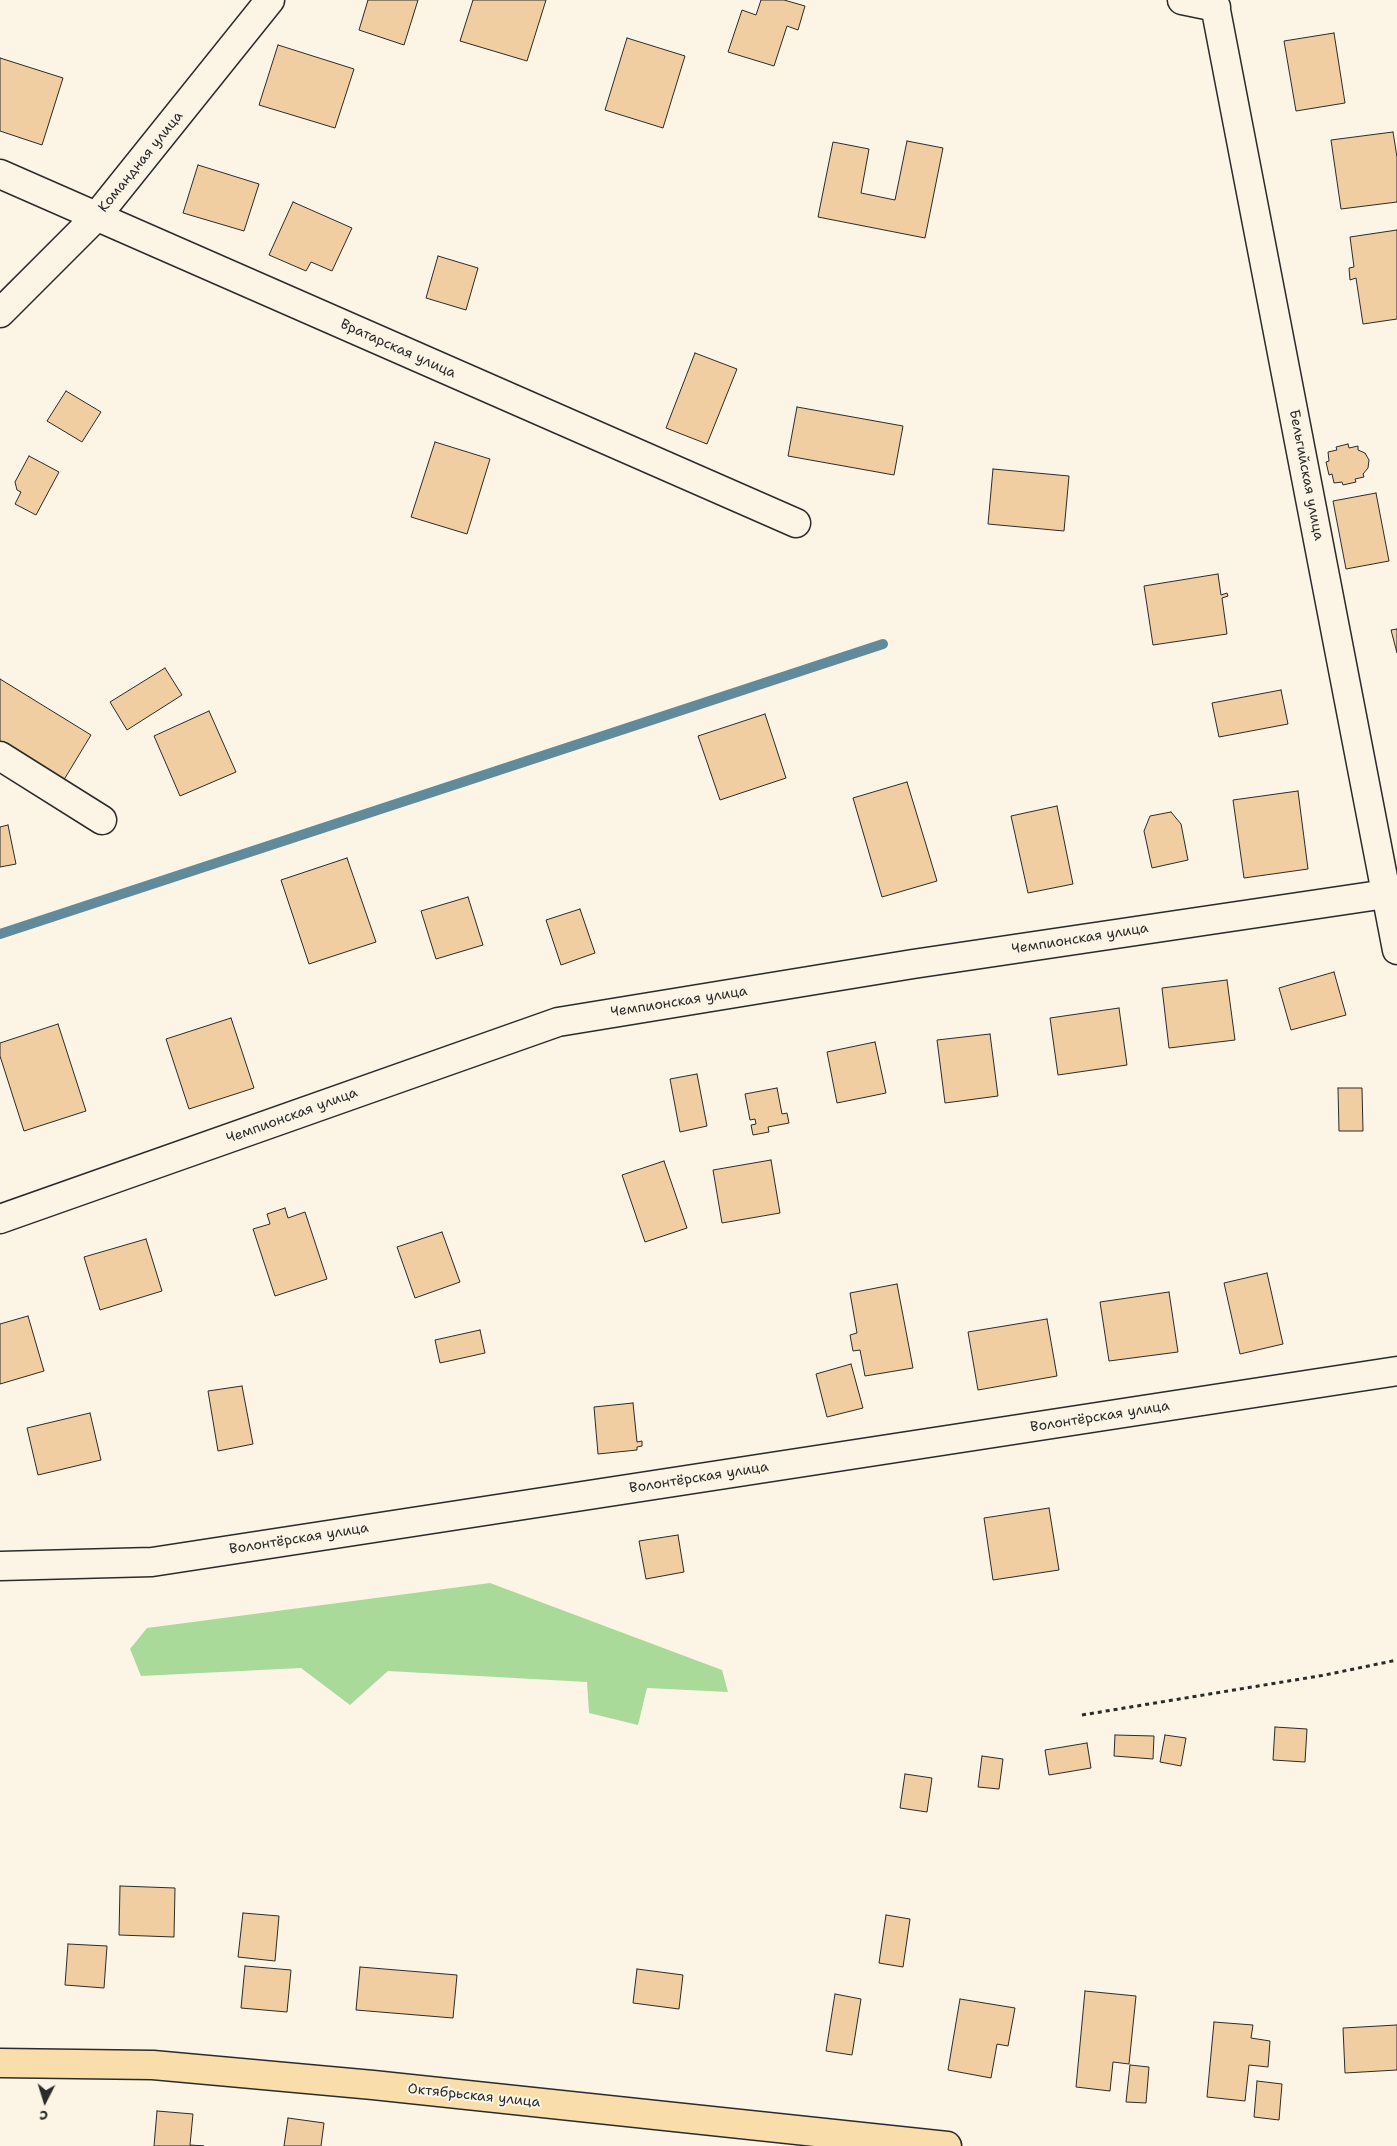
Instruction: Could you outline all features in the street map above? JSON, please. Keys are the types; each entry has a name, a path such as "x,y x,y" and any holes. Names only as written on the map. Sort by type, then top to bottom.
{"main road":[{"name":"Октябрьская улица","path":"0,2063 152,2065 373,2085 870,2142 947,2146"}],"street":[{"name":"Командная улица","path":"0,313 96,217 270,0"},
{"path":"1182,0 1215,4"},
{"name":"Бельгийская улица","path":"1215,4 1397,950"},
{"name":"Вратарская улица","path":"0,174 796,524"},
{"path":"0,756 102,820"},
{"name":"Чемпионская улица","path":"0,1220 558,1022 913,964 1386,894"},
{"name":"Волонтёрская улица","path":"0,1566 152,1562 1397,1371"}],"path":[{"path":"1082,1715 1326,1675 1397,1660"}],"green space":[{"path":"490,1583 722,1670 728,1692 647,1688 638,1725 589,1713 587,1682 388,1671 350,1705 301,1668 141,1676 130,1649 147,1628"}],"building":[{"path":"368,0 418,0 404,45 359,30"},
{"path":"473,0 546,0 527,61 460,41"},
{"path":"761,0 784,0 805,6 798,30 787,26 774,66 728,52 742,10 756,15"},
{"path":"1334,33 1345,103 1296,111 1284,41"},
{"path":"627,38 685,56 663,128 605,110"},
{"path":"278,45 354,69 335,128 259,105"},
{"path":"0,58 63,78 42,145 0,131"},
{"path":"1393,132 1397,157 1397,202 1341,209 1331,140"},
{"path":"907,141 943,148 925,238 818,217 833,142 869,149 861,193 895,200"},
{"path":"198,165 259,184 244,231 183,213"},
{"path":"293,202 352,228 332,271 311,262 306,271 269,255"},
{"path":"1397,230 1397,319 1363,324 1356,278 1350,280 1349,268 1354,267 1350,237"},
{"path":"438,256 478,268 466,310 426,298"},
{"path":"695,353 737,369 707,444 666,428"},
{"path":"66,391 101,412 82,442 47,421"},
{"path":"797,407 903,426 894,475 788,456"},
{"path":"435,442 490,459 467,534 411,517"},
{"path":"1348,444 1349,448 1358,446 1358,450 1365,453 1369,460 1368,468 1363,474 1364,477 1355,479 1356,482 1343,485 1342,482 1334,483 1332,474 1329,475 1326,462 1329,461 1328,452 1337,450 1336,447"},
{"path":"29,456 59,472 36,515 15,504 21,492 17,490 15,482"},
{"path":"993,469 1069,476 1064,531 988,524"},
{"path":"1376,493 1389,561 1346,569 1333,501"},
{"path":"1218,574 1221,595 1227,593 1228,596 1222,598 1227,634 1153,645 1144,586"},
{"path":"1397,629 1397,653 1391,630"},
{"path":"165,668 182,695 127,730 110,702"},
{"path":"0,679 91,735 62,783 0,745"},
{"path":"1281,690 1288,724 1219,737 1212,703"},
{"path":"209,711 236,772 180,796 154,736"},
{"path":"765,714 786,778 720,800 698,736"},
{"path":"907,782 937,881 882,897 853,798"},
{"path":"1298,791 1308,869 1244,878 1233,800"},
{"path":"1057,806 1073,884 1028,893 1011,816"},
{"path":"1171,812 1181,824 1188,860 1152,868 1144,831 1150,816"},
{"path":"8,825 16,864 0,867 0,827"},
{"path":"347,858 376,942 309,964 281,880"},
{"path":"468,897 483,945 436,959 421,911"},
{"path":"580,909 595,953 561,965 546,920"},
{"path":"1334,972 1346,1015 1291,1030 1279,988"},
{"path":"1227,980 1235,1040 1169,1048 1162,988"},
{"path":"1119,1008 1127,1065 1058,1075 1050,1018"},
{"path":"231,1018 254,1088 189,1109 166,1039"},
{"path":"58,1024 86,1111 24,1131 0,1056 0,1043"},
{"path":"990,1034 998,1096 945,1103 937,1040"},
{"path":"875,1042 886,1093 837,1103 827,1052"},
{"path":"697,1074 707,1126 680,1132 670,1079"},
{"path":"777,1088 782,1114 787,1113 789,1123 768,1127 769,1132 753,1135 751,1125 756,1124 755,1119 750,1120 745,1094"},
{"path":"1338,1088 1362,1088 1363,1131 1339,1131"},
{"path":"771,1160 780,1213 722,1223 713,1170"},
{"path":"664,1161 687,1228 645,1242 622,1175"},
{"path":"285,1208 288,1218 305,1212 327,1279 275,1296 253,1229 270,1224 267,1214"},
{"path":"442,1232 460,1282 415,1298 397,1247"},
{"path":"146,1239 162,1291 100,1310 84,1257"},
{"path":"1267,1273 1283,1344 1240,1354 1224,1283"},
{"path":"897,1284 913,1368 865,1376 860,1350 853,1351 850,1335 857,1333 850,1293"},
{"path":"1169,1292 1178,1352 1109,1361 1100,1302"},
{"path":"28,1316 44,1371 0,1384 0,1324"},
{"path":"1047,1319 1057,1376 978,1390 968,1332"},
{"path":"480,1330 485,1353 440,1363 435,1340"},
{"path":"851,1364 863,1408 827,1417 816,1374"},
{"path":"242,1386 253,1444 218,1451 208,1391"},
{"path":"633,1403 637,1442 642,1441 642,1446 637,1447 637,1450 598,1454 594,1407"},
{"path":"90,1413 101,1460 38,1475 27,1428"},
{"path":"1049,1508 1059,1570 993,1580 984,1518"},
{"path":"678,1535 684,1572 646,1579 639,1541"},
{"path":"1275,1727 1307,1729 1305,1762 1273,1760"},
{"path":"1115,1735 1154,1736 1153,1759 1114,1756"},
{"path":"1165,1735 1186,1738 1181,1766 1160,1762"},
{"path":"1087,1743 1091,1768 1049,1775 1045,1750"},
{"path":"982,1756 1003,1759 999,1789 978,1787"},
{"path":"905,1774 932,1778 927,1812 900,1808"},
{"path":"120,1886 175,1888 174,1937 119,1935"},
{"path":"243,1913 279,1916 275,1961 238,1957"},
{"path":"886,1915 910,1919 903,1967 879,1963"},
{"path":"68,1944 107,1946 104,1988 65,1985"},
{"path":"245,1966 291,1970 287,2012 241,2008"},
{"path":"360,1967 457,1975 453,2018 356,2010"},
{"path":"637,1969 683,1975 679,2009 633,2003"},
{"path":"1085,1991 1136,1996 1129,2064 1113,2062 1110,2091 1076,2087"},
{"path":"835,1994 861,1999 852,2055 826,2051"},
{"path":"960,1999 1015,2008 1008,2046 997,2044 991,2078 948,2070"},
{"path":"1214,2022 1253,2025 1251,2038 1270,2041 1268,2067 1249,2065 1245,2101 1207,2097"},
{"path":"1397,2025 1397,2070 1345,2073 1343,2028"},
{"path":"1130,2065 1149,2067 1146,2103 1126,2102"},
{"path":"1257,2081 1282,2084 1279,2120 1254,2117"},
{"path":"157,2111 193,2114 190,2145 204,2146 154,2146"},
{"path":"288,2118 324,2123 321,2146 284,2146"}],"waterway":[{"path":"0,934 883,644"}]}
